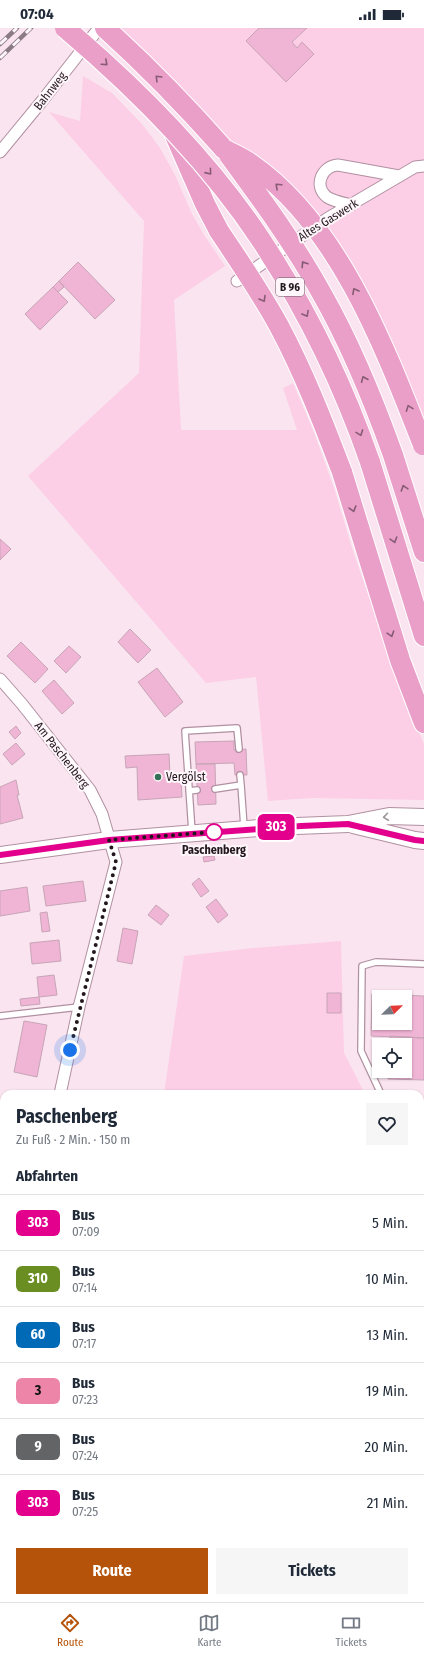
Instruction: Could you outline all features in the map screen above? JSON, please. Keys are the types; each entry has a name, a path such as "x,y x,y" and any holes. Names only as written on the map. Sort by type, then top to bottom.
{"highway":[{"name":"B 96","path":"64,28 128,84 174,133 240,210 281,271 306,314 332,365 353,414 370,462 424,636"},
{"name":"B 96","path":"105,28 140,60 224,149 284,233 323,295 355,358 376,407 393,454 424,552"},
{"path":"174,133 205,204 219,231 259,292 292,350 319,412 342,472 400,660 424,723"},
{"path":"224,149 251,163 277,185 303,211 317,229 344,271 377,333 392,365 424,446"}],"main road":[{"path":"0,855 109,840 192,835 271,827 348,824 389,816 424,817"},
{"path":"348,824 415,840 424,840"}],"street":[{"name":"Bahnweg","path":"0,152 99,28"},
{"path":"350,205 328,198 322,192 320,180 326,170 338,165 399,176"},
{"name":"Altes Gaswerk","path":"237,281 328,218 415,167 424,166"},
{"name":"Am Paschenberg","path":"0,679 22,704 90,790 102,814 116,862 79,1007 61,1090"}],"lane":[{"path":"192,835 185,731 237,728 238,749"},
{"path":"240,775 244,830"},
{"path":"216,789 241,785"},
{"path":"189,791 197,790"},
{"path":"379,1090 361,1051 362,966 376,962 424,964"},
{"path":"0,1016 79,1007"}],"shaded area":[{"path":"103,28 424,28 424,448 326,243"},
{"path":"83,76 112,93 142,124 160,148 175,175 192,214 225,266 174,300 181,430 297,430 283,388 293,383 315,435 334,488 352,548 404,698 424,744 424,800 311,798 268,801 256,677 206,683 28,476 139,373 144,221 49,112 80,121"},
{"path":"341,941 344,1053 363,1090 165,1090 184,956 253,948"}],"building":[{"path":"259,28 307,28 292,42 297,48 302,42 314,54 286,82 246,41"},
{"path":"78,262 115,300 95,319 59,281"},
{"path":"59,281 64,287 58,292 53,287"},
{"path":"53,287 68,302 40,330 25,314"},
{"path":"0,539 11,549 0,560"},
{"path":"130,629 151,650 138,663 118,642"},
{"path":"21,642 48,669 35,683 7,656"},
{"path":"69,646 81,657 66,673 54,661"},
{"path":"157,668 183,702 165,717 138,682"},
{"path":"54,680 74,703 62,714 42,691"},
{"path":"16,726 21,733 15,739 9,732"},
{"path":"234,741 234,750 246,749 247,775 235,775 234,763 196,764 195,742"},
{"path":"16,743 25,754 12,765 3,754"},
{"name":"Vergölst","path":"169,754 170,776 177,775 181,779 182,797 138,800 137,767 126,768 125,756"},
{"path":"196,764 215,764 216,804 198,805"},
{"path":"16,780 19,795 17,795 23,818 0,824 0,787"},
{"path":"214,856 215,860 204,862 203,857"},
{"path":"199,878 209,891 201,897 192,884"},
{"path":"83,881 86,901 46,906 43,886"},
{"path":"27,887 30,911 0,916 0,891"},
{"path":"216,899 228,915 218,923 206,907"},
{"path":"156,905 169,915 161,925 148,915"},
{"path":"47,912 50,931 42,932 40,913"},
{"path":"123,928 138,931 132,964 117,961"},
{"path":"59,940 61,961 32,964 30,943"},
{"path":"54,975 57,995 39,997 37,977"},
{"path":"327,993 341,993 341,1013 327,1013"},
{"path":"372,994 372,1030 412,1030 412,996 424,996 424,1038 371,1036"},
{"path":"39,997 40,1004 21,1006 20,999"},
{"path":"24,1021 47,1025 37,1077 14,1072"},
{"path":"390,1036 424,1038 424,1080 388,1079 412,1078 412,1038 390,1038"}],"railway":[{"path":"0,44 17,28"},
{"path":"0,58 31,28"}],"bus line":[{"name":"303","path":"0,855 109,840 192,835 271,827 348,824 424,841"}],"place":[{"name":"Vergölst","path":"158,777"},
{"name":"Paschenberg","path":"214,832"}],"route":[{"path":"70,1050 79,1007 116,862 109,840 192,835 214,832"}]}
